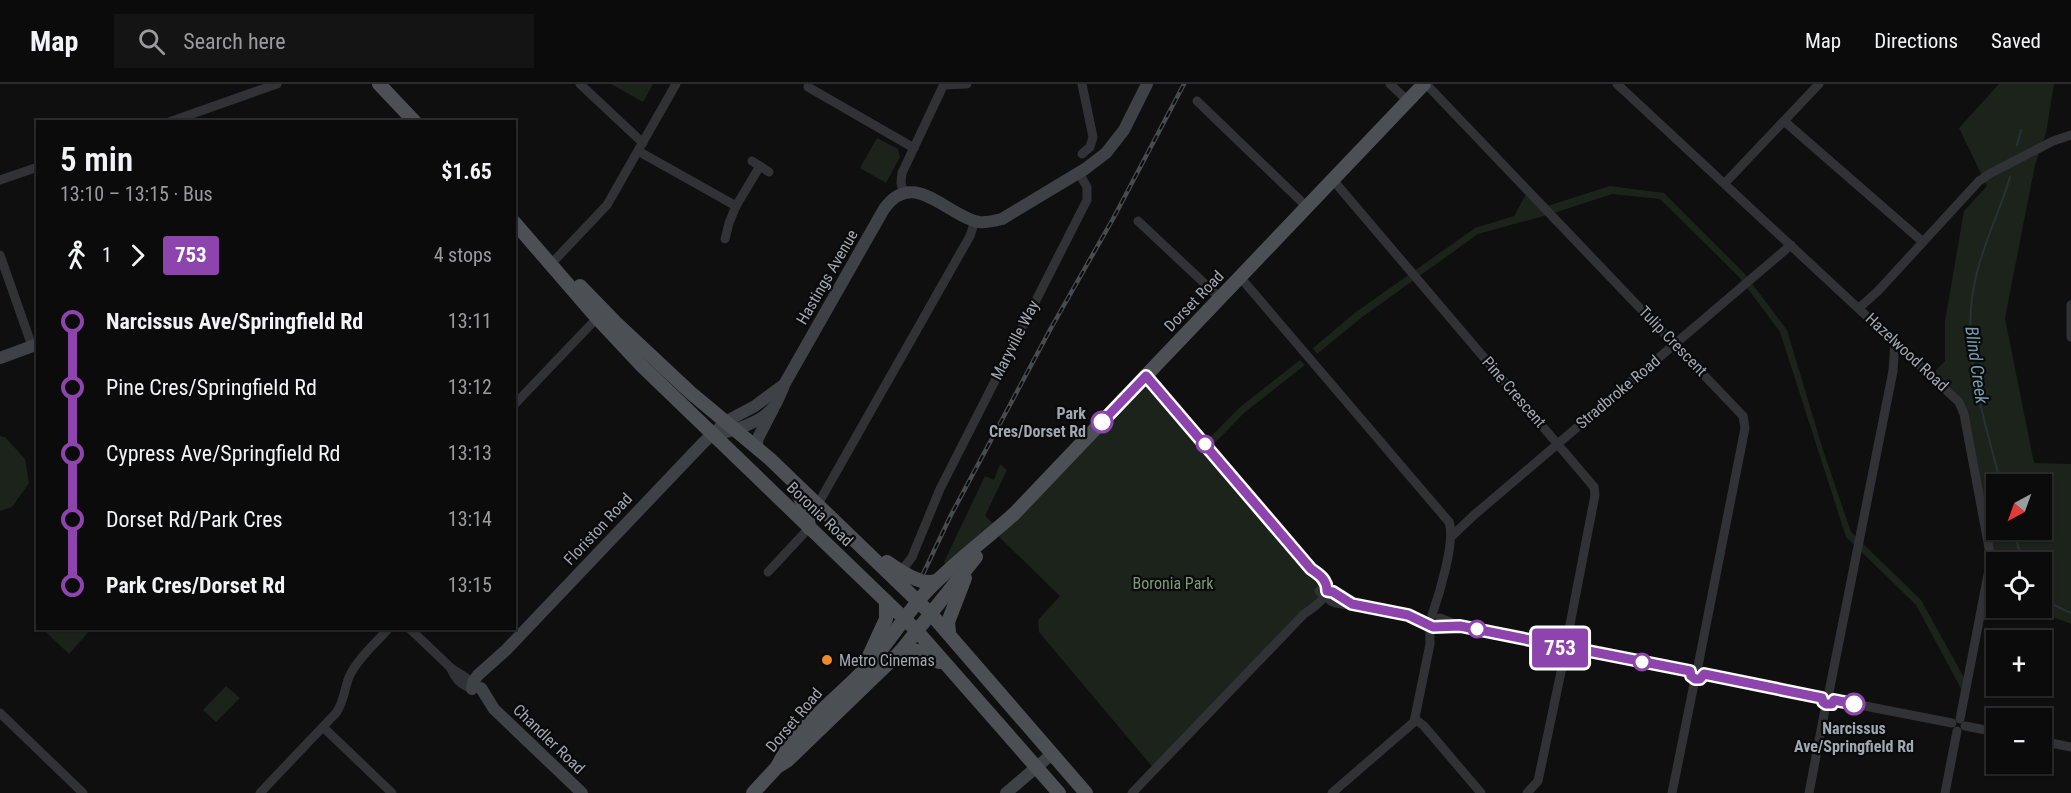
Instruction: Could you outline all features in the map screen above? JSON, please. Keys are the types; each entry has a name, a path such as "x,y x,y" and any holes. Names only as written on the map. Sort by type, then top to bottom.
{"main road":[{"path":"379,84 413,120"},
{"path":"904,194 920,193 929,196 975,221 987,222 1002,219 1099,160 1115,144 1147,84"},
{"name":"Dorset Road","path":"777,767 782,755 819,712 862,672 936,581 1018,509 1425,84"},
{"name":"Hastings Avenue","path":"712,435 732,425 763,416 775,406 884,209 891,200 904,194"},
{"name":"Boronia Road","path":"516,224 642,366 917,631 1059,793"},
{"name":"Boronia Road","path":"552,264 580,286 691,393 770,459 919,601 949,632 1086,793"},
{"path":"0,358 35,345"},
{"name":"Hastings Avenue","path":"732,425 786,383"},
{"path":"756,447 758,438 775,406"},
{"name":"Floriston Road","path":"475,686 490,665 712,435"},
{"path":"756,475 770,459"},
{"path":"789,477 807,511 809,528 821,524 846,531"},
{"name":"Dorset Road","path":"949,632 947,626 950,614 961,586 986,539"},
{"name":"Boronia Road","path":"861,544 899,570 928,583 936,581"},
{"name":"Dorset Road","path":"753,793 777,767 788,760 900,652 976,557"},
{"path":"862,672 886,619 886,601"},
{"path":"900,652 909,649 925,653 960,678"},
{"name":"Chandler Road","path":"475,686 494,709 582,793"},
{"path":"1006,793 1052,754"}],"street":[{"path":"175,120 277,84"},
{"path":"580,84 640,147 736,206"},
{"path":"552,264 607,205 676,84"},
{"path":"904,194 901,177 943,84 967,84"},
{"path":"1082,84 1093,137 1090,147 1082,154"},
{"path":"1390,84 1408,101"},
{"name":"Tulip Crescent","path":"1425,84 1738,409 1745,422 1672,793"},
{"path":"1725,183 1819,84"},
{"name":"Hazelwood Road","path":"1619,85 1952,394 1961,407 1990,552 1989,572 1945,793"},
{"path":"808,87 914,148"},
{"path":"1197,101 1307,207"},
{"path":"1784,121 1923,242"},
{"path":"1861,310 1983,178 2053,141 2070,138"},
{"path":"725,239 736,206 756,164 769,172"},
{"path":"0,180 36,168"},
{"name":"Maryville Way","path":"899,570 906,566 914,555 945,480 1087,200 1087,187 1082,171"},
{"name":"Pine Crescent","path":"1333,180 1558,443 1593,485 1596,492 1539,778 1527,793"},
{"path":"818,504 970,236 975,221"},
{"path":"1138,221 1220,298"},
{"name":"Stradbroke Road","path":"1451,533 1791,245"},
{"path":"0,255 35,345"},
{"path":"1240,277 1446,519 1451,533 1415,719 1410,727 1332,793"},
{"path":"2071,305 2071,337"},
{"path":"516,403 597,318"},
{"path":"1809,793 1893,371 1895,342"},
{"path":"1893,371 1904,350"},
{"path":"1132,793 1304,615 1324,593 1325,581 1311,569 1146,376"},
{"path":"768,572 809,528"},
{"path":"1324,593 1336,603 1435,620 1986,730"},
{"path":"260,793 341,705 353,670 387,630"},
{"name":"Chandler Road","path":"411,630 451,668 455,678 465,687 475,686"},
{"path":"0,713 83,793"},
{"path":"1415,719 1424,726 1481,793"},
{"path":"323,727 392,793"},
{"path":"2052,743 2071,747"}],"green space":[{"path":"611,84 653,84 643,102"},
{"path":"1999,84 2054,84 2046,133 2035,165 2005,318 2034,463 2071,464 2071,624 2052,617 2052,552 1988,552 1964,414 1931,375 1945,361 1945,321 1964,211 1987,186 1959,128"},
{"path":"877,138 898,149 900,157 886,183 860,168"},
{"path":"1610,186 1664,193 1744,273 1787,330 1823,450 1851,532 1921,600 1967,683 1964,694 1916,605 1846,537 1780,332 1739,277 1660,199 1612,194 1478,234 1361,318 1317,354 1313,348 1356,312 1475,228 1514,216 1528,191 1544,207"},
{"name":"Boronia Park","path":"1300,360 1305,365 1244,413 1209,449 1321,580 1322,594 1155,770 1039,632 1038,620 1060,596 994,532 950,568 944,562 985,476 994,480 1000,464 1007,470 985,516 998,528 1146,376 1205,443 1239,408"},
{"path":"0,436 5,437 25,459 29,483 12,507 0,511"},
{"path":"44,630 90,630 69,654"},
{"path":"226,686 240,698 216,722 203,710"}],"waterway":[{"name":"Blind Creek","path":"2017,145 2021,130"},
{"name":"Blind Creek","path":"1998,474 1976,384 1970,332 1971,307 1978,268 2010,177"},
{"name":"Blind Creek","path":"2016,540 2020,552"},
{"name":"Blind Creek","path":"2052,604 2071,613"}],"railway":[{"path":"923,574 951,515 1184,84"}],"bus line":[{"name":"753","path":"1102,422 1146,376 1311,569 1323,578 1327,591 1333,592 1352,604 1408,615 1433,627 1460,626 1560,646 1560,650 1565,653 1573,648 1690,671 1691,676 1695,679 1700,679 1704,674 1822,698 1823,702 1828,705 1834,700 1854,704"}],"place":[{"name":"Park Cres/Dorset Rd","path":"1102,422"},
{"name":"Metro Cinemas","path":"827,660"},
{"name":"Narcissus Ave/Springfield Rd","path":"1854,704"}]}
